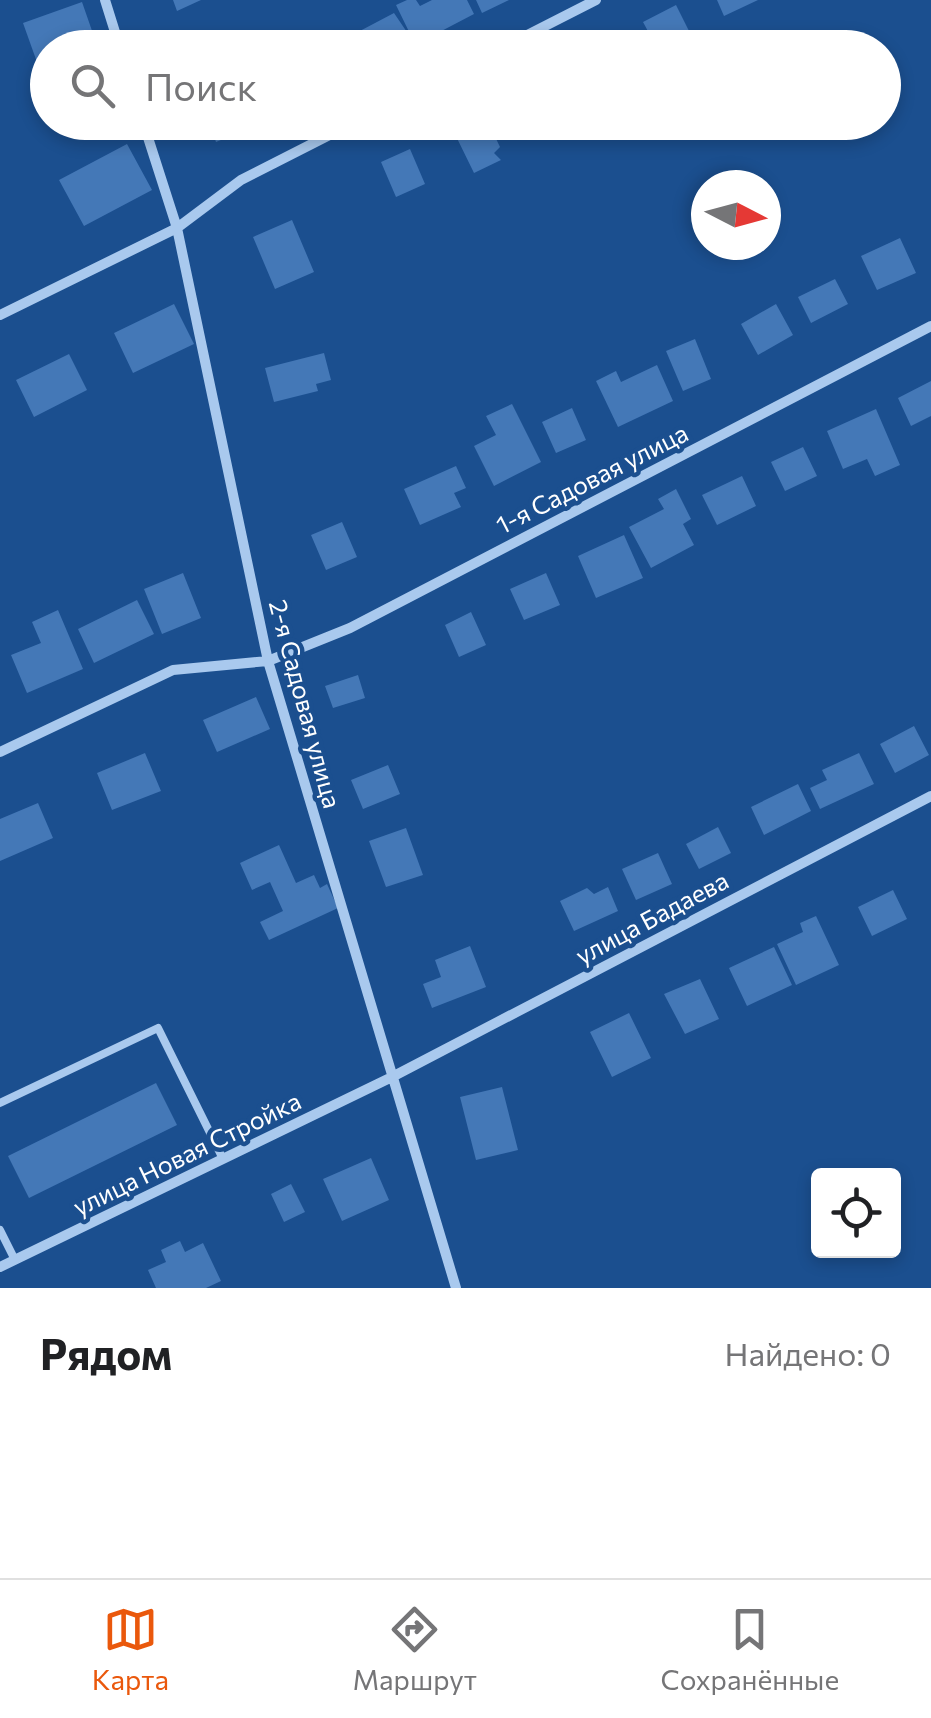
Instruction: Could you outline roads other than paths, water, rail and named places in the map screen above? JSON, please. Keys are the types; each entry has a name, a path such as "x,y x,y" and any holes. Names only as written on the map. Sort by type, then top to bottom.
{"street":[{"path":"105,0 114,30"},
{"path":"537,30 596,0"},
{"name":"2-я Садовая улица","path":"150,140 177,228 268,661 456,1288"},
{"path":"0,315 177,228 241,180 320,140"},
{"name":"1-я Садовая улица","path":"0,752 172,670 268,661 350,628 931,326"},
{"name":"улица Бадаева","path":"392,1077 931,796"},
{"name":"улица Новая Стройка","path":"0,1266 392,1077"}],"lane":[{"path":"0,1103 158,1028 222,1159"},
{"path":"0,1230 14,1260"}]}
